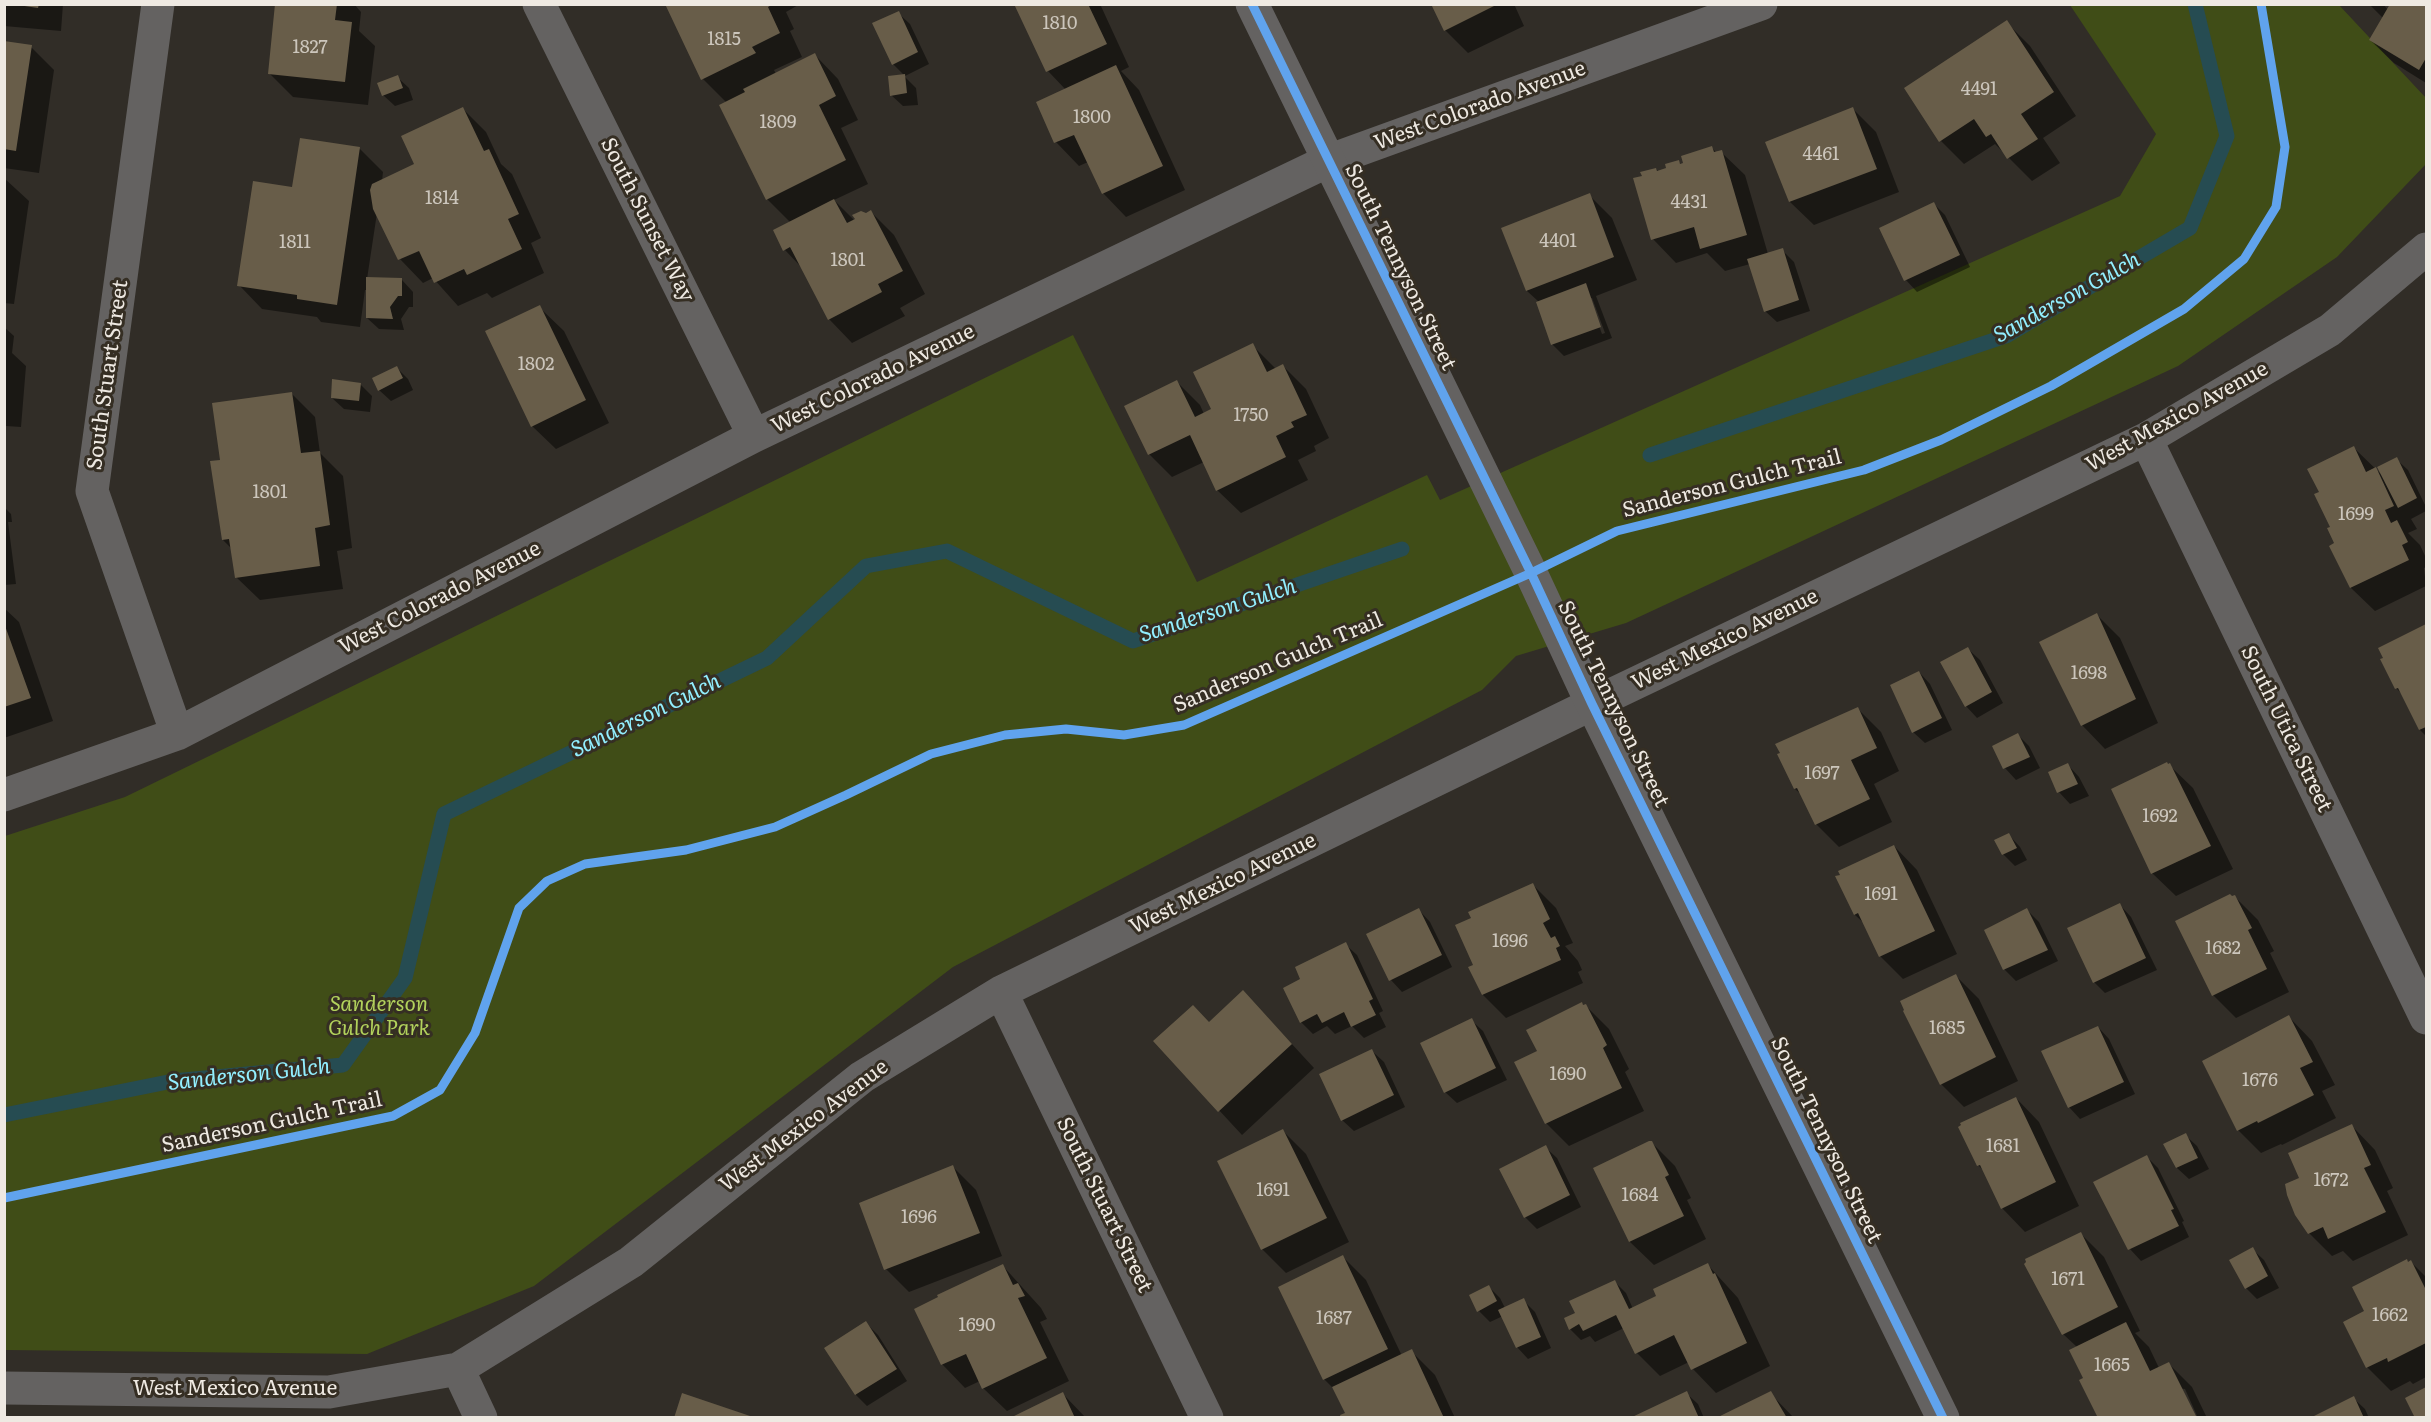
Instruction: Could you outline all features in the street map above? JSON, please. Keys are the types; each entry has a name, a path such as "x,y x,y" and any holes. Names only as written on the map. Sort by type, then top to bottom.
{"street":[{"name":"South Stuart Street","path":"158,4 92,491 177,734"},
{"name":"South Sunset Way","path":"539,4 754,436"},
{"name":"South Tennyson Street","path":"1252,4 1531,573 1592,704 1943,1418"},
{"name":"West Colorado Avenue","path":"4,795 177,734 754,436 1328,161 1761,4"},
{"name":"West Mexico Avenue","path":"4,1388 329,1392 458,1369 631,1262 862,1077 1001,992 1592,704 2146,439 2330,330 2427,249"},
{"name":"South Utica Street","path":"2146,439 2427,1018"},
{"name":"South Stuart Street","path":"1001,992 1207,1418"},
{"path":"458,1369 481,1418"}],"green space":[{"name":"Sanderson Gulch Park","path":"2070,5 2339,5 2426,98 2426,164 2337,257 2178,366 1626,623 1516,656 1482,690 953,967 534,1286 367,1354 5,1350 5,836 125,797 1073,335 1197,582 1427,475 1440,500 2120,196 2156,134"}],"building":[{"path":"11,4 39,4 38,8"},
{"path":"275,4 337,4 335,20 352,22 345,82 268,74"},
{"path":"665,4 773,4 768,7 780,33 752,47 756,53 701,80"},
{"path":"1014,4 1088,4 1107,44 1046,72"},
{"path":"1431,4 1498,4 1444,31"},
{"path":"2390,4 2426,4 2426,58 2419,70 2369,40"},
{"path":"899,11 918,52 892,65 872,23"},
{"path":"2007,20 2054,92 2021,114 2038,139 2007,159 1991,134 1986,137 1974,119 1939,142 1904,88"},
{"path":"4,41 32,45 16,151 4,149"},
{"path":"815,53 836,96 819,105 846,160 766,200 719,105 745,92 743,89"},
{"path":"1116,65 1163,166 1102,194 1074,135 1054,143 1036,102"},
{"path":"905,74 907,93 890,96 888,76"},
{"path":"398,75 403,88 382,96 377,83"},
{"path":"463,107 484,151 489,149 519,214 508,219 522,249 467,275 464,269 434,283 419,251 398,260 373,209 370,190 372,184 414,164 401,136"},
{"path":"1853,107 1877,169 1789,202 1765,142"},
{"path":"300,138 360,147 337,305 297,299 297,295 237,286 253,181 292,187"},
{"path":"1712,146 1714,152 1722,150 1747,235 1700,249 1694,227 1651,240 1633,178 1642,176 1640,172 1666,168 1665,164 1679,160 1680,164 1683,163 1681,156"},
{"path":"1590,193 1614,257 1526,291 1501,228"},
{"path":"834,199 847,223 855,219 852,215 871,210 903,271 878,284 882,292 828,320 790,247 783,251 773,230"},
{"path":"1934,202 1960,255 1904,281 1879,228"},
{"path":"1783,248 1799,300 1764,312 1747,259"},
{"path":"366,277 402,278 402,296 398,296 390,307 393,319 366,318"},
{"path":"1586,283 1601,327 1551,345 1536,302"},
{"path":"540,305 586,400 531,427 485,331"},
{"path":"1253,343 1267,372 1283,364 1307,415 1291,422 1294,427 1276,436 1286,457 1216,491 1190,435 1148,455 1124,406 1177,380 1195,417 1211,409 1193,372"},
{"path":"397,366 403,378 378,391 372,378"},
{"path":"332,379 361,383 359,401 331,398"},
{"path":"292,392 301,453 320,451 330,525 315,528 320,566 235,578 229,539 222,540 210,461 220,460 212,403"},
{"path":"2354,446 2366,472 2376,467 2394,506 2385,510 2391,523 2397,520 2408,542 2402,545 2409,560 2350,588 2329,546 2334,543 2327,528 2330,527 2314,494 2319,492 2307,469"},
{"path":"2397,457 2417,498 2398,508 2377,467"},
{"path":"2097,613 2136,699 2081,726 2039,642"},
{"path":"4,623 31,698 4,707"},
{"path":"2426,624 2426,727 2419,730 2398,688 2395,689 2380,659 2383,658 2378,648"},
{"path":"1968,647 1992,692 1965,707 1940,662"},
{"path":"1919,671 1942,718 1912,733 1890,685"},
{"path":"1858,707 1877,748 1851,760 1870,799 1815,825 1797,788 1794,789 1777,754 1780,753 1775,744"},
{"path":"2018,733 2030,757 2003,769 1992,746"},
{"path":"2167,762 2170,763 2211,846 2151,874 2111,789"},
{"path":"2068,763 2078,784 2057,793 2048,772"},
{"path":"2009,833 2017,848 2002,855 1994,840"},
{"path":"1894,845 1935,931 1879,957 1858,913 1854,915 1835,876 1840,875 1838,871"},
{"path":"1533,883 1550,919 1543,923 1551,938 1555,936 1560,946 1556,948 1561,960 1482,995 1468,967 1473,965 1455,925 1471,918 1468,912"},
{"path":"2230,894 2235,895 2252,928 2248,930 2267,969 2212,996 2175,921"},
{"path":"2120,903 2146,958 2093,983 2067,928"},
{"path":"1419,908 1442,955 1389,981 1366,934"},
{"path":"2027,908 2048,950 2003,970 1984,930"},
{"path":"1346,942 1373,999 1369,1001 1376,1015 1351,1027 1344,1012 1322,1023 1317,1014 1300,1023 1283,988 1300,979 1295,967"},
{"path":"1956,974 1996,1057 1940,1085 1900,1001"},
{"path":"1243,990 1292,1044 1218,1112 1153,1041 1193,1005 1209,1022"},
{"path":"1582,1002 1583,1005 1586,1004 1607,1045 1603,1048 1622,1088 1545,1124 1514,1062 1537,1051 1526,1030"},
{"path":"2289,1015 2313,1062 2300,1068 2314,1095 2237,1131 2202,1061"},
{"path":"1472,1018 1496,1068 1444,1093 1420,1043"},
{"path":"2098,1026 2124,1082 2068,1108 2041,1051"},
{"path":"1372,1049 1394,1095 1341,1121 1319,1074"},
{"path":"2016,1097 2056,1182 2001,1209 1980,1165 1977,1166 1958,1127 1960,1123"},
{"path":"2352,1124 2371,1165 2364,1168 2386,1212 2328,1239 2323,1227 2308,1234 2295,1215 2287,1195 2285,1184 2299,1178 2288,1153"},
{"path":"1283,1129 1327,1218 1261,1250 1217,1161"},
{"path":"2186,1133 2198,1158 2176,1168 2163,1144"},
{"path":"1652,1141 1669,1175 1665,1177 1684,1216 1629,1242 1593,1168"},
{"path":"1546,1145 1570,1195 1524,1218 1499,1169"},
{"path":"2147,1155 2174,1209 2171,1210 2179,1226 2128,1250 2093,1182"},
{"path":"953,1165 980,1233 884,1270 859,1203"},
{"path":"2081,1232 2118,1307 2062,1335 2024,1264 2025,1259"},
{"path":"2253,1247 2268,1276 2245,1289 2229,1260"},
{"path":"1343,1255 1388,1349 1323,1380 1278,1287"},
{"path":"2407,1259 2408,1262 2411,1260 2426,1290 2426,1343 2388,1362 2387,1358 2366,1368 2343,1322 2364,1311 2352,1287"},
{"path":"1708,1263 1713,1274 1715,1273 1747,1343 1691,1370 1674,1335 1635,1354 1616,1315 1583,1331 1579,1324 1569,1330 1564,1318 1575,1313 1569,1301 1615,1280 1629,1309 1656,1296 1653,1289"},
{"path":"1003,1264 1013,1285 1018,1283 1025,1296 1018,1298 1047,1358 982,1389 966,1354 941,1365 914,1309 938,1297 937,1295"},
{"path":"1489,1285 1497,1301 1477,1312 1469,1295"},
{"path":"1524,1298 1541,1337 1516,1348 1498,1310"},
{"path":"866,1321 897,1369 855,1395 824,1348"},
{"path":"2126,1322 2150,1371 2169,1362 2197,1418 2098,1418 2079,1380 2083,1378 2069,1350"},
{"path":"1412,1349 1444,1418 1341,1418 1340,1415 1345,1413 1332,1387"},
{"path":"2426,1387 2426,1418 2415,1418 2405,1398"},
{"path":"1687,1391 1699,1418 1630,1418"},
{"path":"1771,1391 1787,1418 1716,1418"},
{"path":"1063,1392 1075,1418 1010,1418"},
{"path":"682,1393 753,1417 753,1418 674,1418"},
{"path":"2354,1396 2364,1418 2310,1418"}],"waterway":[{"name":"Sanderson Gulch","path":"1650,455 2006,336 2190,228 2227,136 2195,4"},
{"name":"Sanderson Gulch","path":"4,1115 173,1081 343,1065 405,978 444,814 767,658 866,566 947,551 1133,641 1402,549"}],"cycle path":[{"path":"1252,4 1531,573 1592,704 1943,1418"},
{"name":"Sanderson Gulch Trail","path":"4,1198 393,1116 440,1090 475,1033 519,908 547,881 585,864 686,850 775,827 931,754 1005,735 1066,729 1124,735 1184,725 1531,573 1617,531 1864,470 1941,440 2051,386 2184,309 2244,259 2276,207 2285,147 2261,4"}]}
